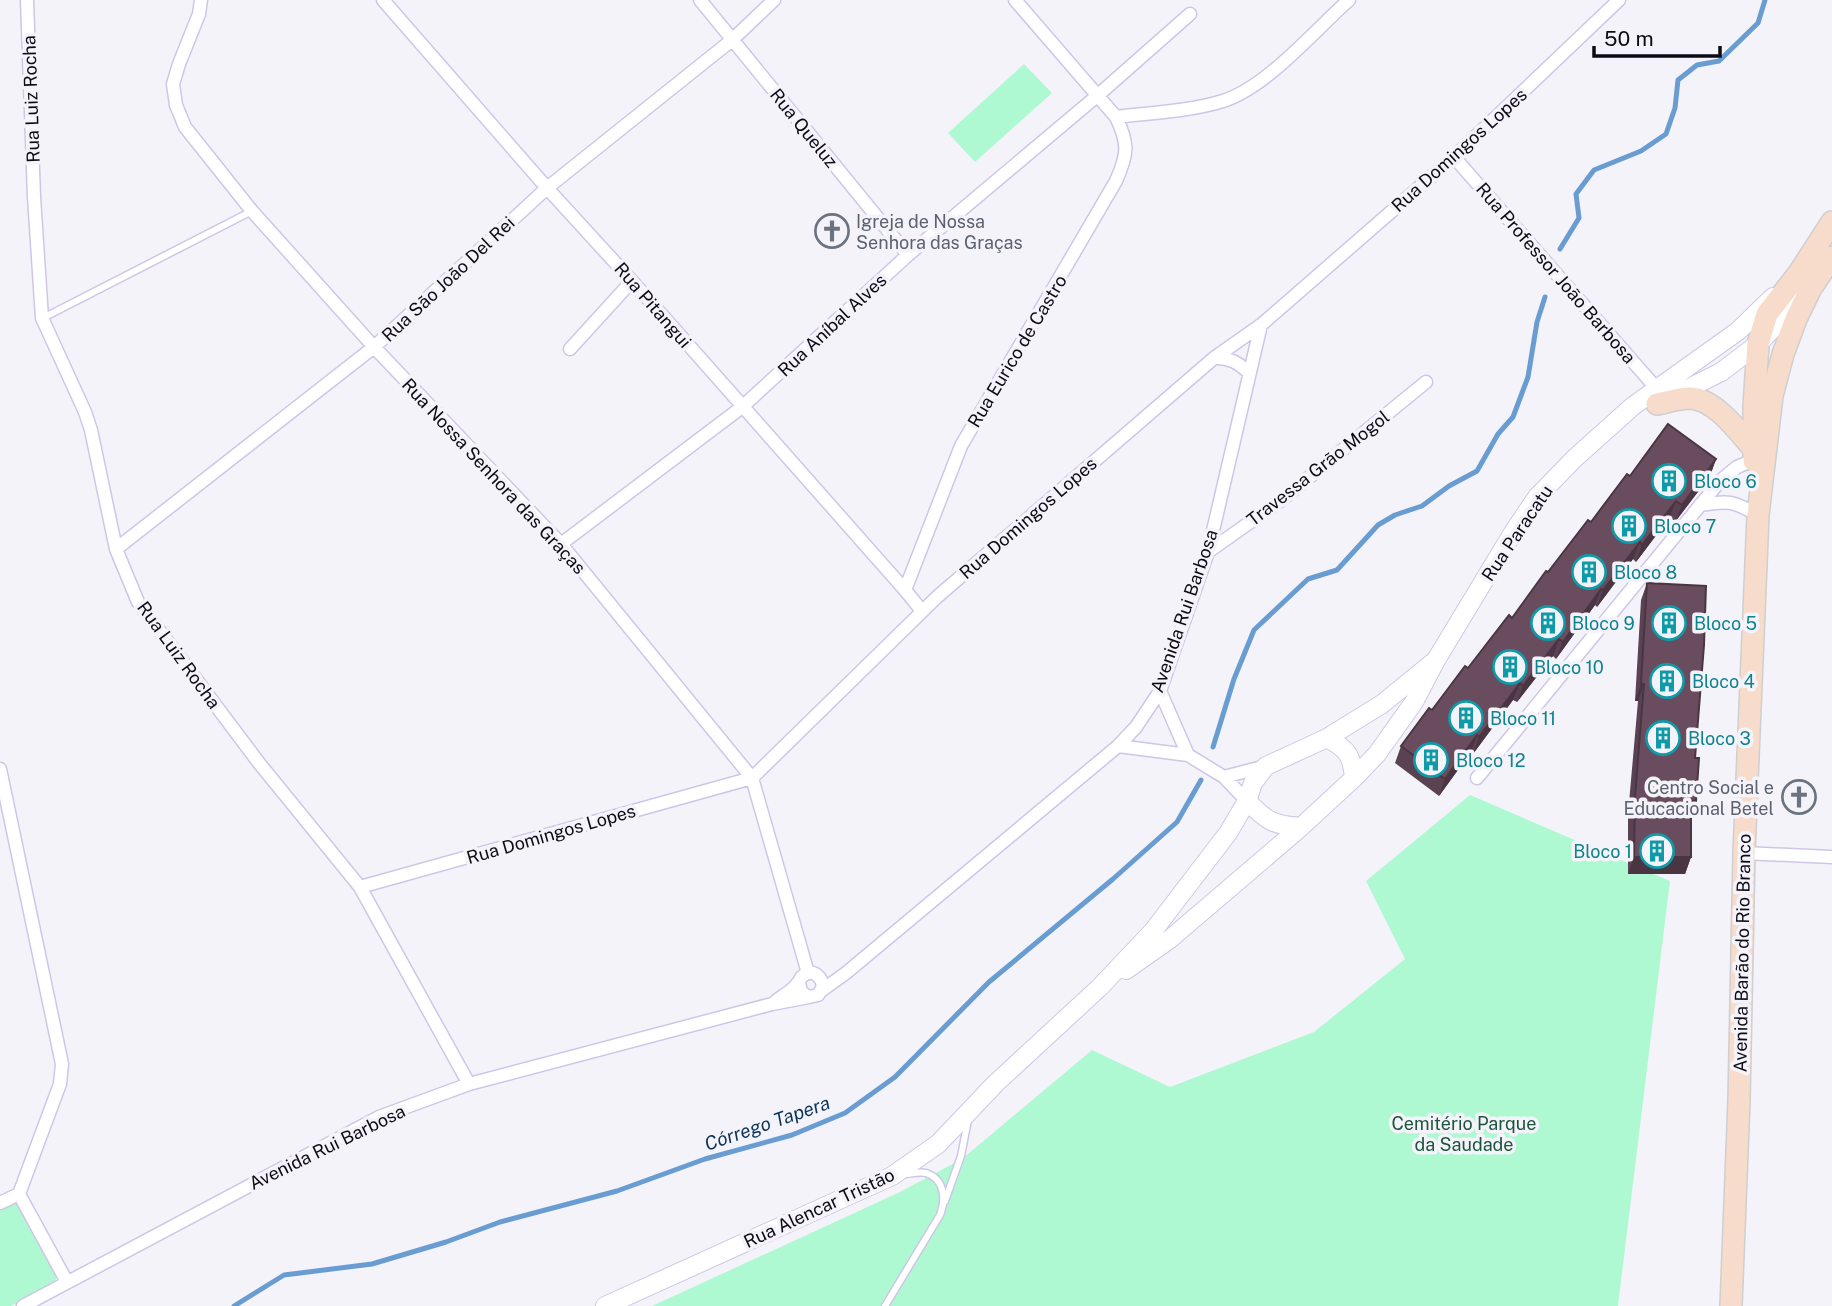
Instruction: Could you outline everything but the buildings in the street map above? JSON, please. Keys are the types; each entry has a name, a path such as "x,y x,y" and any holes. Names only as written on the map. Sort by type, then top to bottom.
{"main road":[{"name":"Rua Paracatu","path":"1301,827 1377,754 1415,702 1436,660 1514,531 1538,497 1575,458 1617,422 1657,396 1738,331 1770,299 1786,288 1832,222"},
{"name":"Rua Paracatu","path":"1657,396 1721,372 1758,344 1811,288 1832,257"},
{"name":"Avenida Barão do Rio Branco","path":"1758,515 1754,454 1758,344 1767,314 1786,288"},
{"name":"Avenida Barão do Rio Branco","path":"1731,1306 1744,853 1758,515 1772,396 1783,354 1811,288"},
{"path":"1657,396 1691,398 1710,405 1723,415 1754,454"},
{"name":"Rua Paracatu","path":"1266,766 1327,738 1382,704 1436,660"},
{"path":"1327,738 1349,754 1354,778"},
{"path":"1266,766 1253,783 1247,802 1265,819 1279,826 1301,827"},
{"name":"Rua Alencar Tristão","path":"605,1306 892,1176 939,1144 996,1083 1100,987 1153,931 1228,833 1247,802"},
{"name":"Rua Alencar Tristão","path":"1100,987 1170,939 1301,827"}],"street":[{"name":"Rua Luiz Rocha","path":"27,0 34,197 42,318 91,430 116,549 138,602 259,763 360,887 470,1084"},
{"name":"Rua Nossa Senhora das Graças","path":"201,0 200,14 178,64 173,84 176,105 185,127 252,211 374,347 561,544 751,778 813,974"},
{"name":"Rua Pitangui","path":"383,0 922,611"},
{"name":"Rua Queluz","path":"700,0 908,255"},
{"name":"Rua São João Del Rei","path":"116,549 374,347 547,188 732,40 774,0"},
{"path":"1015,0 1116,117 1195,107 1224,101 1244,91 1281,64 1349,0"},
{"name":"Rua Domingos Lopes","path":"360,887 751,778 922,611 1214,358 1261,325 1454,157 1619,0"},
{"name":"Rua Aníbal Alves","path":"561,544 742,407 908,255 1190,14"},
{"name":"Rua Eurico de Castro","path":"905,590 961,446 1120,173 1125,150 1124,134 1116,117"},
{"name":"Rua Professor João Barbosa","path":"1454,157 1657,396"},
{"path":"570,349 632,281"},
{"name":"Avenida Rui Barbosa","path":"23,1306 379,1117 470,1084 815,994 846,973 1118,746 1136,727 1160,691 1208,552 1261,325"},
{"path":"1214,358 1236,362 1250,373"},
{"name":"Travessa Grão Mogol","path":"1208,552 1280,501 1426,382"},
{"path":"1477,778 1720,481 1754,454"},
{"path":"1700,505 1731,502 1758,515"},
{"path":"1160,691 1188,755"},
{"path":"1118,746 1188,755 1224,777 1247,802"},
{"path":"1224,777 1266,766"},
{"path":"0,769 62,1064 61,1084 19,1194 0,1203"},
{"path":"1744,853 1832,857"},
{"path":"813,974 822,982 815,994 801,992 800,978 813,974 846,973"},
{"name":"Avenida Rui Barbosa","path":"772,1004 799,983"},
{"path":"19,1194 67,1282"}],"lane":[{"path":"42,318 252,211"},
{"path":"885,1306 944,1206 961,1156 971,1110"},
{"path":"892,1176 924,1172 935,1177 944,1191 944,1206"}],"green space":[{"path":"1024,64 1052,93 975,162 948,133"},
{"name":"Cemitério Parque da Saudade","path":"1470,795 1670,881 1618,1306 652,1306 900,1192 962,1159 1092,1050 1170,1087 1314,1032 1405,959 1366,881"},
{"path":"14,1202 19,1206 57,1277 54,1283 11,1306 0,1306 0,1208"}],"waterway":[{"name":"Córrego Tapera","path":"1560,249 1579,218 1576,194 1594,170 1641,151 1666,134 1675,108 1678,80 1697,65 1719,61 1758,23 1765,0"},
{"name":"Córrego Tapera","path":"1213,747 1234,679 1254,630 1308,579 1337,570 1378,525 1395,515 1422,506 1449,486 1477,471 1498,434 1513,417 1528,377 1537,322 1545,297"},
{"name":"Córrego Tapera","path":"234,1306 284,1275 372,1264 446,1242 500,1222 617,1191 705,1159 792,1135 845,1113 895,1077 989,982 1177,822 1201,780"}],"place":[{"name":"Igreja de Nossa Senhora das Graças","path":"832,231"},
{"name":"Bloco 6","path":"1669,481"},
{"name":"Bloco 7","path":"1629,526"},
{"name":"Bloco 8","path":"1589,572"},
{"name":"Bloco 9","path":"1548,623"},
{"name":"Bloco 5","path":"1669,623"},
{"name":"Bloco 10","path":"1510,667"},
{"name":"Bloco 4","path":"1667,681"},
{"name":"Bloco 11","path":"1466,718"},
{"name":"Bloco 3","path":"1663,738"},
{"name":"Bloco 12","path":"1431,760"},
{"name":"Centro Social e Educacional Betel","path":"1799,797"},
{"name":"Bloco 1","path":"1657,851"}]}
